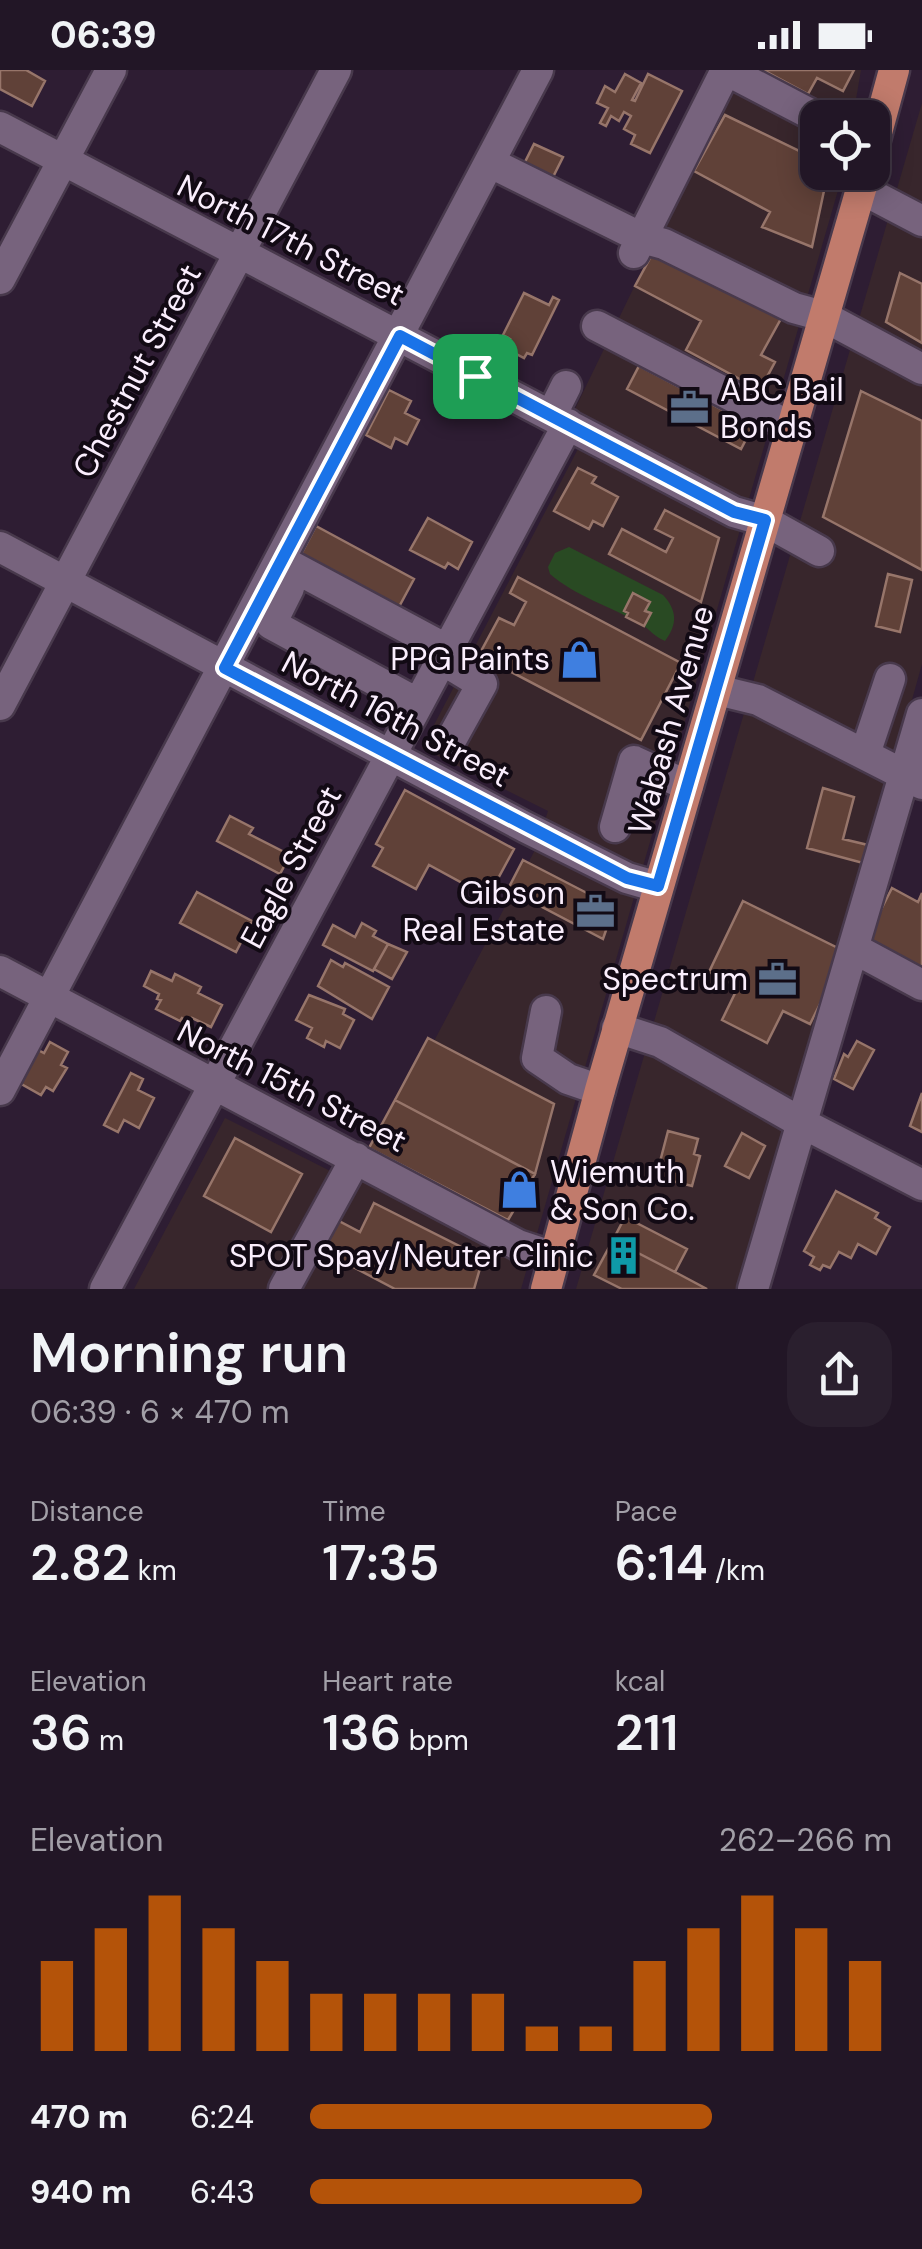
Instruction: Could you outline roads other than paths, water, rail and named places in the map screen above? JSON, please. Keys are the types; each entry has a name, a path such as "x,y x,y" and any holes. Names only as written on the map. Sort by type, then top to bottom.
{"main road":[{"path":"886,100 894,70"},
{"name":"Wabash Avenue","path":"546,1289 617,1028 861,190"}],"street":[{"path":"0,279 111,70"},
{"name":"Chestnut Street","path":"0,705 336,70"},
{"path":"417,704 270,624 290,566 400,336 538,70"},
{"path":"638,246 726,70 800,109"},
{"name":"North 17th Street","path":"0,127 734,512 765,520 819,551"},
{"path":"491,163 638,246 664,244 794,308 823,316 922,369"},
{"path":"877,190 922,220"},
{"path":"597,326 792,427"},
{"name":"Eagle Street","path":"104,1289 444,654 559,420 566,386"},
{"name":"North 16th Street","path":"0,548 389,756 627,878 658,886"},
{"path":"290,566 444,654 482,684 451,740"},
{"path":"0,1090 225,668 290,566"},
{"path":"865,754 890,679"},
{"path":"717,690 758,700 913,779"},
{"path":"753,1289 800,1122 913,779 922,714"},
{"path":"615,827 634,761 688,786"},
{"path":"855,949 922,985"},
{"name":"North 15th Street","path":"0,971 518,1245 554,1257"},
{"path":"546,1011 537,1058 568,1078 600,1090"},
{"path":"617,1028 660,1042 800,1122 922,1185"},
{"path":"284,1289 356,1158"}],"place":[{"name":"ABC Bail Bonds","path":"690,408"},
{"name":"PPG Paints","path":"580,659"},
{"name":"Gibson Real Estate","path":"595,911"},
{"name":"Spectrum","path":"778,979"},
{"name":"Wiemuth & Son Co.","path":"520,1190"},
{"name":"SPOT Spay/Neuter Clinic","path":"624,1256"}]}
